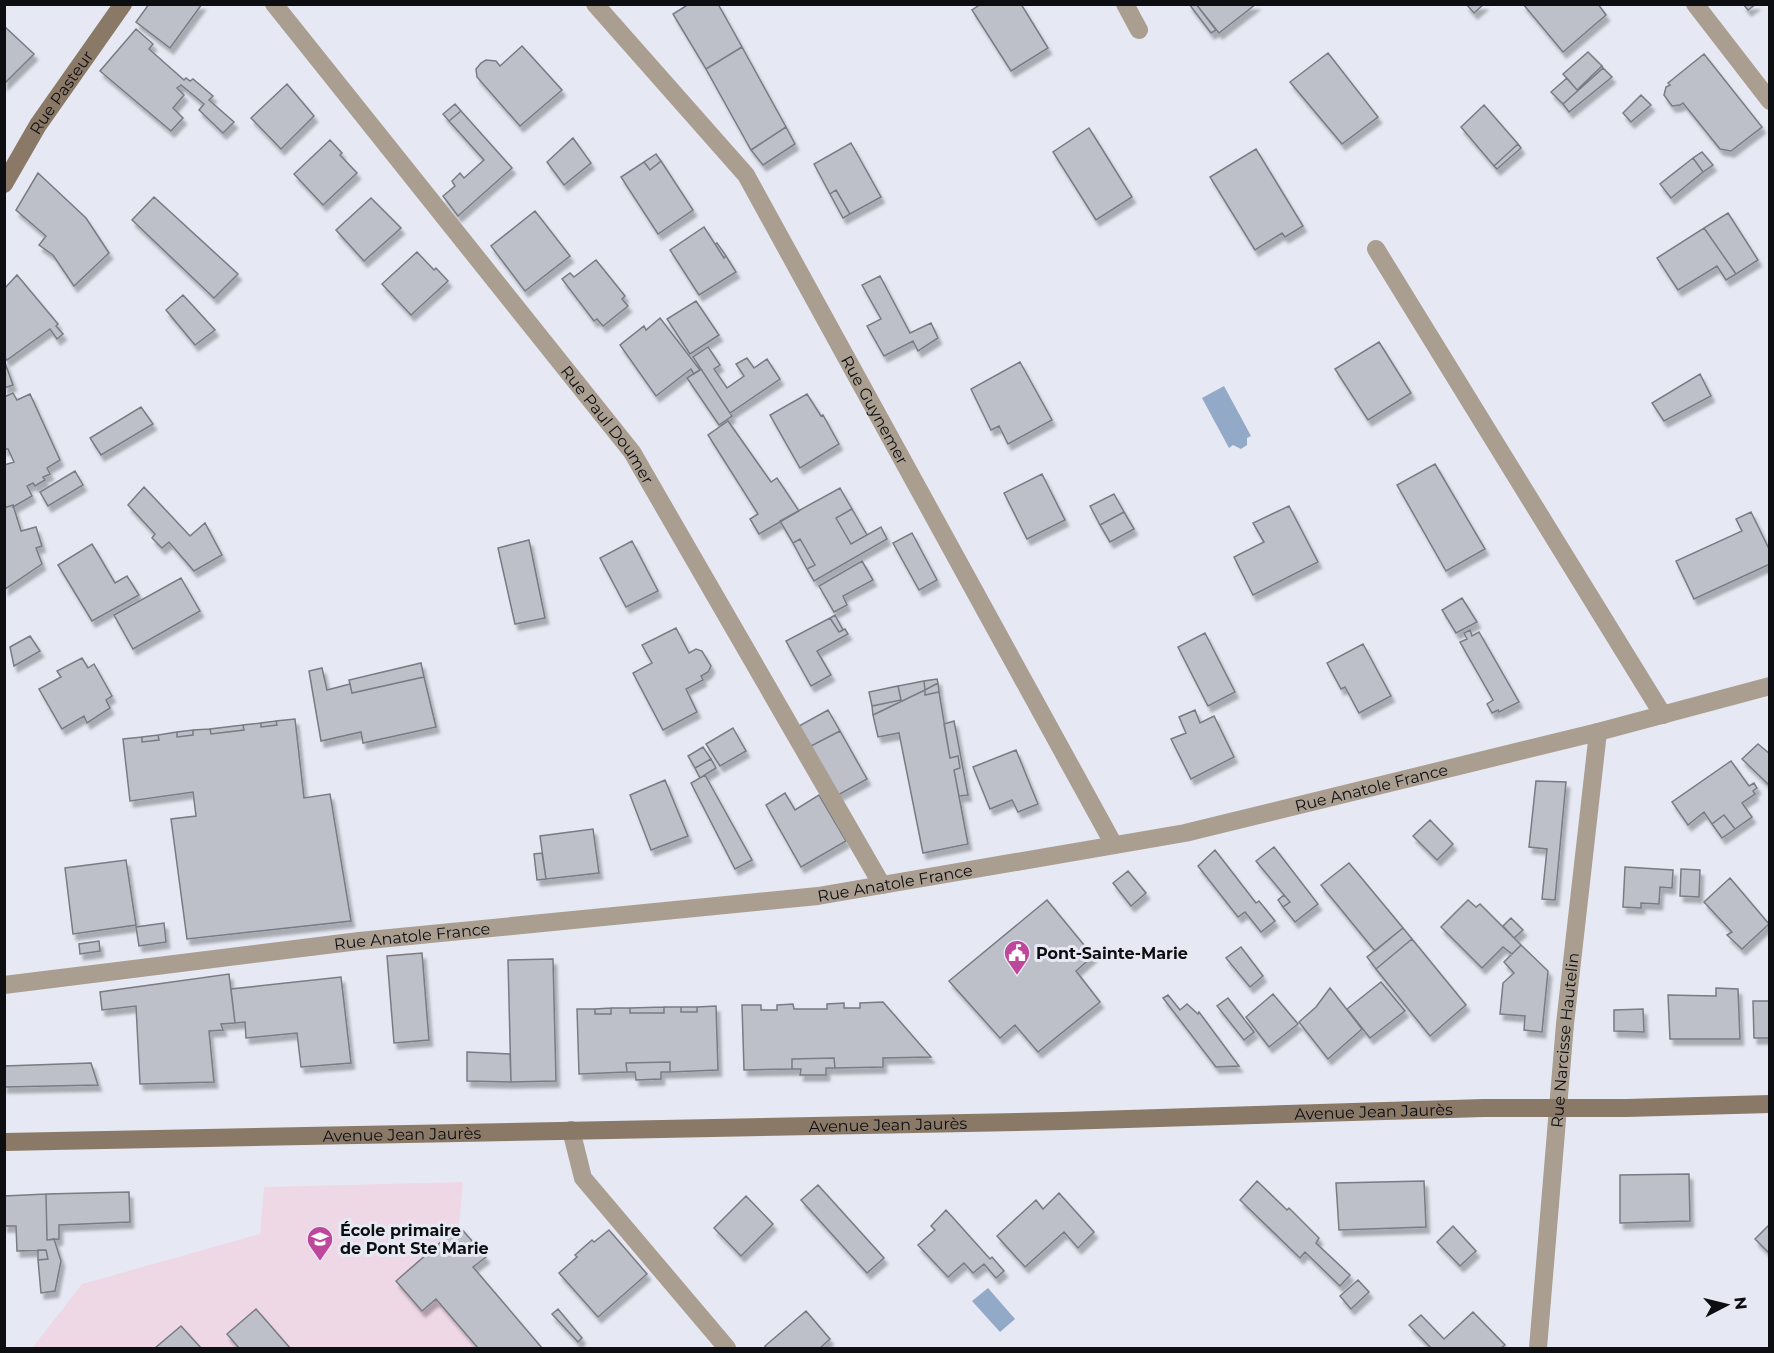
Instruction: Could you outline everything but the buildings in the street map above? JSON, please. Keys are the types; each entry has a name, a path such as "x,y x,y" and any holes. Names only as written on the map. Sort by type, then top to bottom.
{"main road":[{"name":"Rue Pasteur","path":"4,183 38,125 123,4"},
{"name":"Avenue Jean Jaurès","path":"4,1142 1052,1122 1472,1108 1770,1104"}],"street":[{"name":"Rue Paul Doumer","path":"274,4 632,452 882,885"},
{"name":"Rue Guynemer","path":"596,4 746,175 1114,845"},
{"path":"1125,4 1139,30"},
{"path":"1695,4 1770,100"},
{"path":"1376,249 1663,715"},
{"name":"Rue Anatole France","path":"4,985 358,941 818,896 1185,833 1598,732 1770,686"},
{"name":"Rue Narcisse Hautelin","path":"1538,1348 1564,1024 1598,732"},
{"path":"571,1130 583,1178 727,1348"}],"shaded area":[{"name":"École primaire de Pont Ste Marie","path":"463,1182 459,1226 486,1257 474,1268 542,1348 32,1348 82,1284 260,1234 264,1187"}],"water":[{"path":"1224,386 1251,436 1247,438 1247,445 1241,449 1233,445 1229,448 1202,398"},
{"path":"988,1288 1015,1319 1000,1332 972,1301"}],"place":[{"name":"Pont-Sainte-Marie","path":"1017,976"},
{"name":"École primaire de Pont Ste Marie","path":"320,1262"}]}
